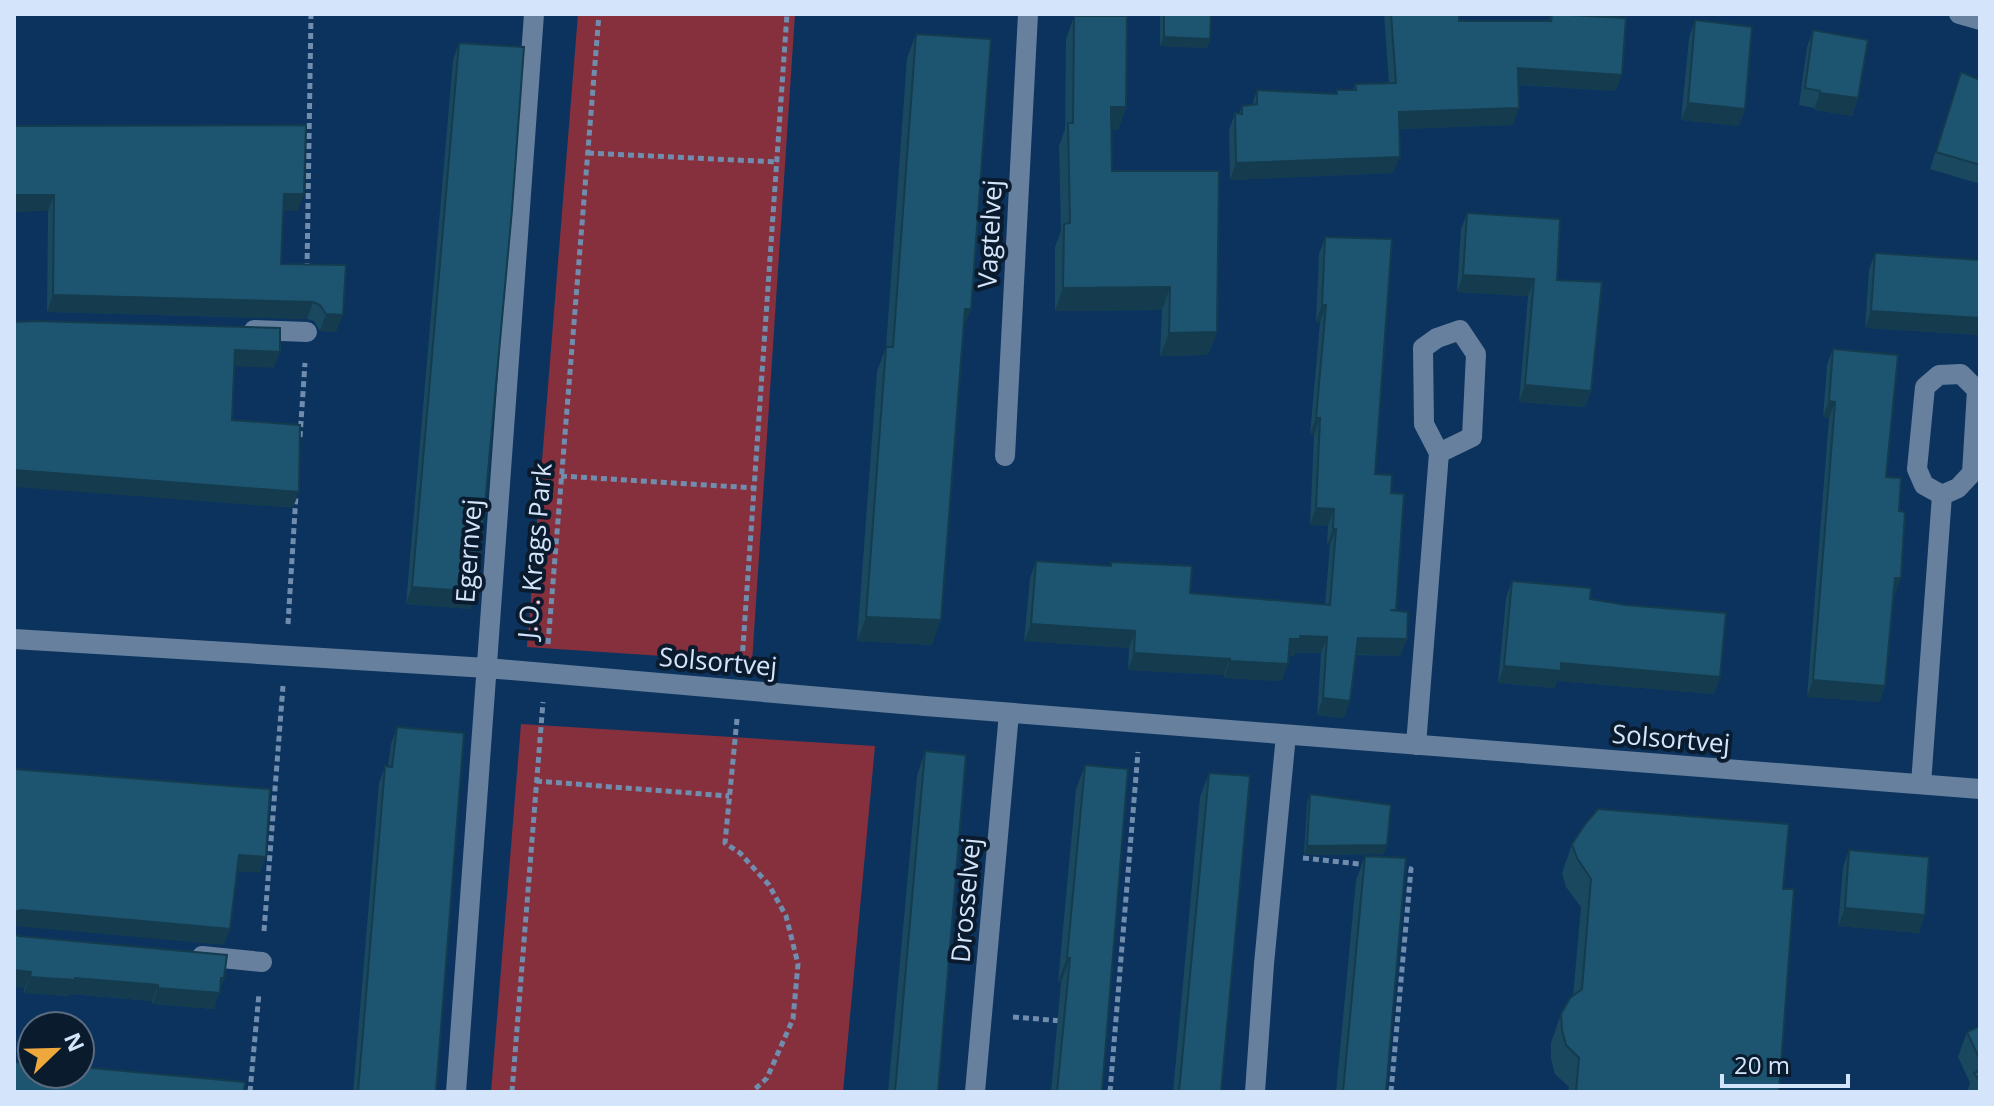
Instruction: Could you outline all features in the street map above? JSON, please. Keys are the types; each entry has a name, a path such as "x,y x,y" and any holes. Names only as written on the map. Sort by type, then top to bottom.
{"street":[{"name":"Egernvej","path":"456,1092 534,14"},
{"name":"Vagtelvej","path":"1005,456 1028,14"},
{"path":"1959,14 1980,20"},
{"path":"230,329 307,332"},
{"path":"1416,745 1439,453 1424,424 1423,348 1437,338 1460,330 1476,354 1472,437 1439,453"},
{"path":"1961,374 1977,390 1972,473 1958,488 1942,495 1924,485 1917,469 1925,387 1939,375 1961,374"},
{"path":"1921,784 1942,495"},
{"name":"Solsortvej","path":"14,639 487,668 1009,713 1980,789"},
{"name":"Drosselvej","path":"975,1092 1009,713"},
{"path":"1255,1092 1286,735"},
{"path":"185,955 262,962"}],"path":[{"path":"300,439 307,332 311,14"},
{"name":"J.O. Krags Park","path":"512,1092 599,14"},
{"path":"752,1092 767,1078 793,1019 798,964 786,916 769,885 740,853 725,843 740,690 787,14"},
{"path":"588,153 778,162"},
{"path":"561,476 755,488"},
{"path":"250,1092 297,486"},
{"path":"1110,1092 1140,723"},
{"path":"536,781 729,796"},
{"path":"1275,855 1381,866"},
{"path":"1391,1092 1411,869 1396,868"},
{"path":"982,1014 1074,1022"},
{"path":"1104,1024 1116,1024"}],"shaded area":[{"path":"578,14 795,14 752,662 527,647"},
{"path":"521,724 875,746 843,1092 491,1092"}],"building":[{"path":"1164,14 1211,14 1210,39 1164,37"},
{"path":"1391,14 1459,14 1459,21 1551,21 1552,14 1626,18 1622,75 1518,68 1519,108 1399,112 1400,157 1236,163 1235,113 1242,114 1242,106 1257,104 1257,90 1337,94 1337,90 1356,90 1355,84 1396,83"},
{"path":"1074,16 1127,16 1126,107 1111,107 1112,171 1219,171 1217,332 1169,333 1170,287 1063,288 1064,224 1070,223 1068,123 1073,123"},
{"path":"1695,20 1752,27 1745,109 1688,103"},
{"path":"1813,30 1868,40 1858,98 1805,88"},
{"path":"916,34 991,39 971,309 965,309 941,620 866,617 886,347 893,347"},
{"path":"459,43 524,47 477,592 412,587"},
{"path":"1961,72 1980,80 1980,165 1936,152"},
{"path":"306,125 304,194 284,194 281,264 346,265 343,315 326,314 320,305 313,302 53,295 54,195 14,195 14,126"},
{"path":"1467,213 1560,219 1557,280 1602,282 1591,391 1525,385 1534,279 1463,275"},
{"path":"1325,237 1392,239 1375,474 1392,475 1391,493 1404,494 1396,610 1390,610 1408,612 1407,639 1358,638 1350,701 1323,698 1327,637 1300,636 1300,639 1290,639 1288,664 1134,653 1135,631 1031,624 1036,561 1111,566 1111,562 1192,566 1190,593 1330,605 1336,529 1333,529 1334,509 1316,508 1320,418 1316,418 1326,305 1322,305"},
{"path":"1875,253 1980,260 1980,318 1871,311"},
{"path":"14,322 280,328 280,352 235,350 232,420 300,425 299,492 14,470"},
{"path":"1833,349 1898,355 1886,477 1901,478 1899,511 1905,512 1901,578 1895,578 1885,686 1813,680 1835,402 1829,401"},
{"path":"1512,581 1591,588 1590,599 1626,605 1726,613 1720,677 1561,663 1561,671 1504,666"},
{"path":"397,727 464,733 436,1092 358,1092 385,766 392,767"},
{"path":"925,751 966,755 938,1092 895,1092"},
{"path":"1085,765 1128,769 1102,1092 1057,1092 1070,958 1067,958"},
{"path":"14,769 270,789 266,857 239,855 230,929 21,910 14,912"},
{"path":"1209,773 1250,776 1221,1092 1179,1092"},
{"path":"1310,794 1391,805 1387,845 1307,846"},
{"path":"1598,809 1789,824 1783,889 1794,889 1779,1092 1576,1092 1579,1058 1566,1045 1561,1014 1570,998 1582,989 1591,879 1572,844"},
{"path":"1849,850 1929,857 1925,915 1845,908"},
{"path":"1365,856 1406,858 1386,1092 1343,1092"},
{"path":"14,934 227,955 224,978 221,978 220,993 75,978 30,977 31,972 14,970"},
{"path":"1980,1026 1980,1060 1967,1032"},
{"path":"14,1062 16,1090 96,1090 96,1068 245,1082 244,1092 14,1092"}]}
